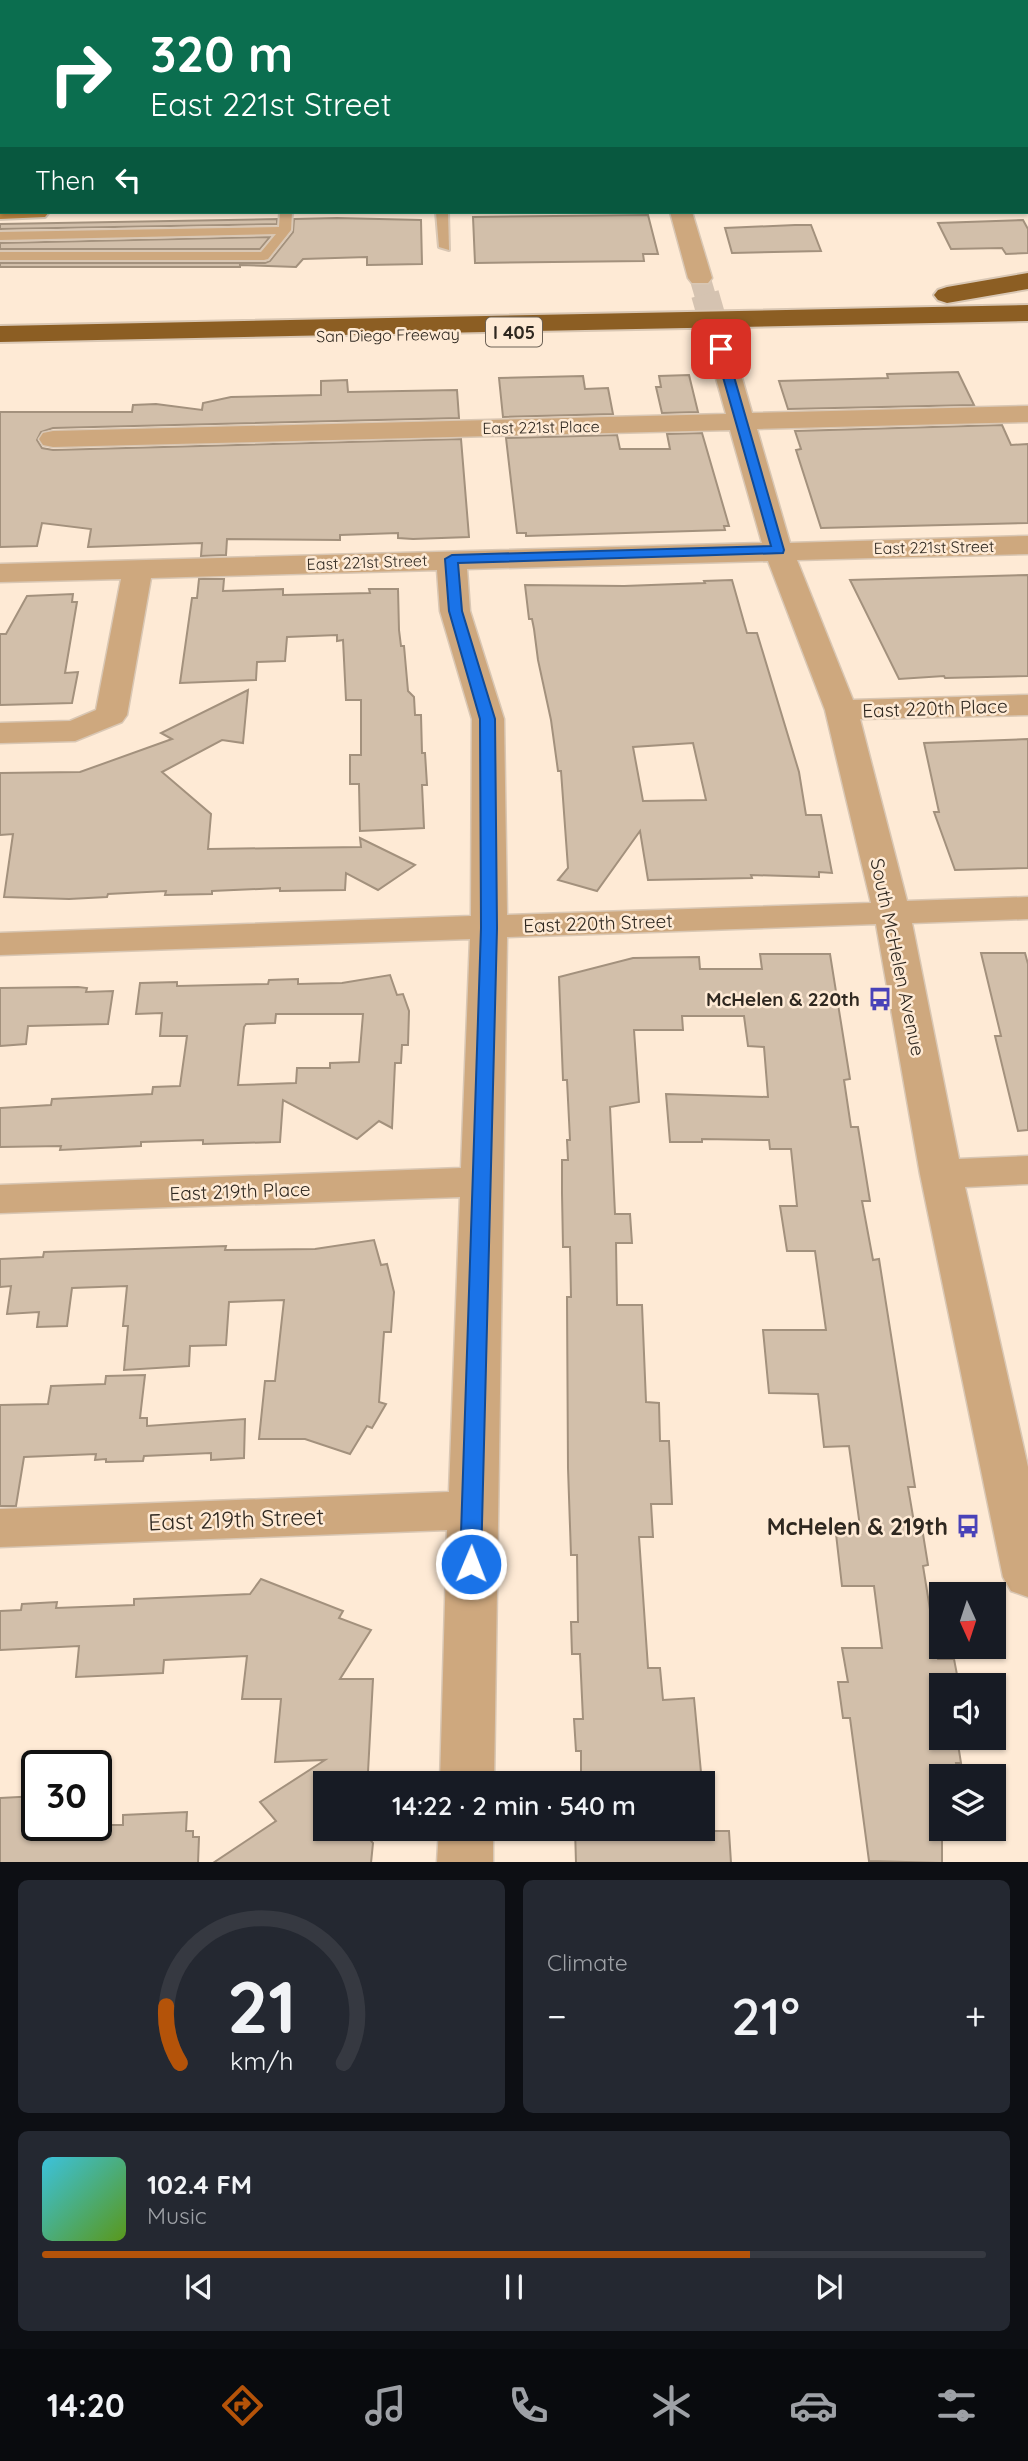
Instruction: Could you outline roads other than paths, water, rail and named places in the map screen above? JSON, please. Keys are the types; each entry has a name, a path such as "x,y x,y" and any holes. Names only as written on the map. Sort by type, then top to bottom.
{"highway":[{"path":"927,298 1028,281"},
{"path":"0,327 942,308 998,298"},
{"name":"San Diego Freeway","path":"0,318 1028,298"},
{"path":"0,334 1028,313"},
{"name":"San Diego Freeway","path":"0,344 1028,323"}],"street":[{"path":"682,214 700,278"},
{"name":"South McHelen Avenue","path":"721,349 778,550 841,710 892,913 941,1174 1019,1487 1028,1577"},
{"name":"East 221st Place","path":"53,439 1028,414"},
{"name":"East 221st Street","path":"0,573 1028,545"},
{"path":"452,559 455,611 488,719 489,928 480,1182 467,1771"},
{"path":"0,733 75,731 111,715 137,570"},
{"name":"East 220th Place","path":"841,710 1028,705"},
{"name":"East 220th Street","path":"0,944 1028,908"},
{"path":"941,1174 1028,1170"},
{"name":"East 219th Place","path":"0,1199 480,1182"},
{"name":"East 219th Street","path":"0,1528 472,1510"},
{"path":"465,1862 466,1841"}],"lane":[{"path":"0,256 264,256 285,230 286,214"},
{"path":"442,214 445,247"},
{"path":"0,236 285,230"}],"tunnel":[{"path":"700,278 705,295"},
{"path":"705,294 721,350"}],"place":[{"name":"McHelen & 220th","path":"880,999"},
{"name":"McHelen & 219th","path":"968,1526"}]}
